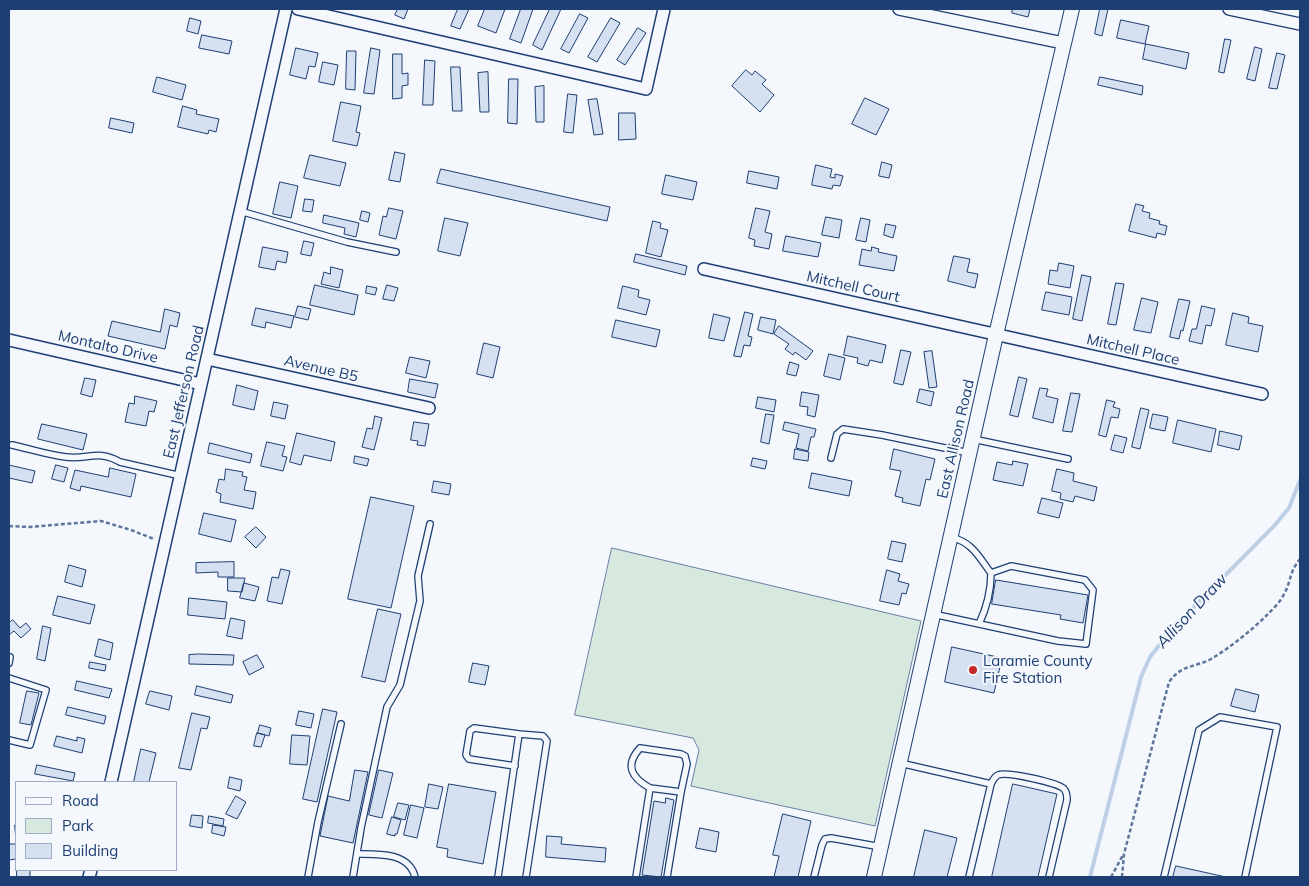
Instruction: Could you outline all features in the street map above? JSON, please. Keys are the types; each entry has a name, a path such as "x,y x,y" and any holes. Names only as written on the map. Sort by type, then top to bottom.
{"street":[{"name":"East Jefferson Road","path":"110,781 286,9"},
{"path":"298,9 646,89 664,9"},
{"path":"899,9 1064,43"},
{"name":"East Allison Road","path":"874,877 996,335 1072,9"},
{"path":"1229,9 1300,24"},
{"name":"Mitchell Court","path":"704,269 996,335"},
{"name":"Mitchell Place","path":"996,335 1262,394"},
{"name":"Montalto Drive","path":"9,340 202,384"},
{"name":"Avenue B5","path":"207,359 429,408"}],"lane":[{"path":"240,211 347,242 396,252"},
{"path":"831,458 837,434 843,429 882,435 969,454"},
{"path":"973,439 1068,459"},
{"path":"12,445 68,458 101,455 120,462 180,476"},
{"path":"353,877 388,707 400,685 420,601 418,576 430,524"},
{"path":"951,537 962,540 973,548 991,573 991,592 979,624"},
{"path":"933,614 1058,641 1086,644 1093,590 1085,580 1011,566 991,573"},
{"path":"9,657 9,663"},
{"path":"9,678 46,690 30,745 9,740"},
{"path":"1164,877 1199,730 1220,716 1277,727 1246,877"},
{"path":"308,877 318,822 341,724"},
{"path":"515,766 469,759 466,755 470,731 474,728 543,736 547,740 526,877"},
{"path":"498,877 519,734"},
{"path":"667,877 687,764 685,756 681,754 640,748 635,754 631,767 638,781 650,788 682,792"},
{"path":"900,763 991,784"},
{"path":"969,877 991,784 994,778 1003,774 1052,784 1065,789 1068,794 1049,877"},
{"path":"636,877 650,788"},
{"path":"814,877 825,839 831,838 881,847"},
{"path":"357,854 393,856 405,862 411,869 414,877"}],"path":[{"path":"9,526 29,527 101,521 146,535"},
{"path":"1122,877 1124,854 1169,682 1175,673 1211,659 1235,642 1268,614 1283,597 1290,572 1300,559"},
{"path":"1111,877 1124,854"}],"green space":[{"path":"612,548 921,621 875,826 691,786 699,750 693,738 575,715"}],"building":[{"path":"398,9 408,9 404,19 395,15"},
{"path":"458,9 469,9 460,29 451,26"},
{"path":"485,9 505,9 496,33 478,26"},
{"path":"521,9 533,9 521,43 510,39"},
{"path":"550,9 561,9 542,50 533,45"},
{"path":"1013,9 1030,9 1028,17 1012,13"},
{"path":"1100,9 1108,9 1102,36 1095,34"},
{"path":"580,14 588,18 569,53 561,49"},
{"path":"190,18 201,21 198,34 187,31"},
{"path":"611,18 620,23 597,62 588,57"},
{"path":"1121,20 1149,26 1145,44 1117,38"},
{"path":"638,28 646,33 625,65 617,60"},
{"path":"202,35 232,41 229,54 199,48"},
{"path":"1225,39 1231,40 1224,73 1219,72"},
{"path":"1146,44 1189,53 1186,69 1143,59"},
{"path":"1255,47 1262,49 1255,81 1247,79"},
{"path":"296,48 318,53 315,67 309,66 306,79 290,75"},
{"path":"371,48 380,50 374,94 364,93"},
{"path":"347,51 356,51 355,90 346,89"},
{"path":"1277,53 1285,55 1277,89 1269,88"},
{"path":"393,54 402,54 402,74 408,73 408,85 402,86 402,98 393,99"},
{"path":"425,60 435,61 433,105 423,105"},
{"path":"323,62 338,65 334,85 319,82"},
{"path":"451,67 460,67 462,111 453,111"},
{"path":"746,70 752,75 755,71 766,80 762,84 774,95 760,112 732,86"},
{"path":"488,72 489,112 480,112 478,73"},
{"path":"157,77 186,85 182,100 153,92"},
{"path":"1100,77 1143,86 1142,95 1098,85"},
{"path":"509,79 518,79 517,124 508,123"},
{"path":"544,86 544,122 536,122 535,87"},
{"path":"568,94 577,95 573,133 564,132"},
{"path":"865,98 889,109 876,135 852,124"},
{"path":"597,99 603,134 594,135 588,100"},
{"path":"341,102 361,106 356,132 360,133 357,146 333,141"},
{"path":"183,106 197,110 196,114 219,119 216,132 209,130 208,134 178,127"},
{"path":"619,113 635,113 636,139 619,140"},
{"path":"111,118 134,123 132,133 109,128"},
{"path":"395,152 405,154 400,182 389,180"},
{"path":"310,155 346,163 340,186 304,178"},
{"path":"882,162 892,165 889,178 879,176"},
{"path":"816,165 832,169 830,177 835,178 835,174 843,176 840,186 833,185 832,189 812,185"},
{"path":"441,169 610,207 607,221 437,183"},
{"path":"749,171 779,177 777,189 747,183"},
{"path":"666,175 697,182 693,200 662,194"},
{"path":"280,182 298,186 291,218 273,214"},
{"path":"305,199 314,200 312,212 303,211"},
{"path":"1136,204 1144,206 1142,211 1150,213 1149,218 1160,221 1159,224 1167,226 1165,235 1157,233 1156,238 1129,231"},
{"path":"389,208 403,211 396,239 379,235 383,216 386,217"},
{"path":"756,208 770,211 765,232 772,234 769,249 754,246 755,240 749,238"},
{"path":"362,211 370,213 368,222 360,220"},
{"path":"324,215 359,223 356,237 344,234 345,228 323,223"},
{"path":"826,217 842,220 839,238 822,235"},
{"path":"445,218 468,223 460,256 438,251"},
{"path":"861,218 870,220 866,242 856,240"},
{"path":"653,221 661,223 660,228 668,230 661,257 646,253"},
{"path":"886,224 896,226 893,238 884,235"},
{"path":"786,236 821,243 818,257 783,251"},
{"path":"304,241 314,243 311,256 301,254"},
{"path":"263,247 288,252 286,263 277,261 275,270 259,267"},
{"path":"872,247 879,249 878,252 897,256 894,271 859,265 862,249 871,251"},
{"path":"636,254 687,266 685,275 634,262"},
{"path":"954,256 970,259 967,272 978,274 975,288 948,281"},
{"path":"1059,263 1074,266 1070,288 1048,284 1050,270 1057,271"},
{"path":"331,267 343,270 339,288 321,284 324,272 330,274"},
{"path":"1082,275 1091,277 1082,321 1073,319"},
{"path":"1116,283 1124,284 1116,325 1108,324"},
{"path":"315,285 358,295 354,315 310,305"},
{"path":"387,285 398,288 394,301 383,299"},
{"path":"367,286 377,288 375,295 366,293"},
{"path":"623,286 639,290 638,297 650,300 646,315 618,308"},
{"path":"1046,292 1072,297 1069,315 1042,310"},
{"path":"1142,298 1158,302 1151,333 1134,330"},
{"path":"1179,299 1190,301 1183,331 1181,330 1179,339 1170,337"},
{"path":"298,306 311,309 308,320 295,317"},
{"path":"1202,306 1215,309 1211,326 1206,325 1202,344 1189,341 1192,329 1196,329"},
{"path":"256,308 294,316 291,328 266,322 265,328 252,325"},
{"path":"165,309 180,313 177,327 170,325 165,349 108,336 112,321 160,332"},
{"path":"745,312 753,314 748,336 752,337 750,346 744,345 741,357 734,356"},
{"path":"1233,313 1249,317 1248,323 1263,326 1258,352 1226,345"},
{"path":"714,314 730,318 724,341 709,338"},
{"path":"761,317 776,320 773,334 758,330"},
{"path":"616,320 660,330 656,347 612,337"},
{"path":"779,326 813,351 806,360 795,352 793,355 785,349 789,344 774,334"},
{"path":"848,336 886,345 882,363 870,360 868,366 857,363 858,358 844,355"},
{"path":"484,343 500,347 493,378 477,374"},
{"path":"901,350 911,352 903,385 894,383"},
{"path":"932,351 937,387 929,388 924,352"},
{"path":"829,354 845,358 840,380 824,376"},
{"path":"410,357 430,361 426,378 406,373"},
{"path":"790,362 799,365 796,376 787,374"},
{"path":"1019,377 1027,379 1018,417 1010,415"},
{"path":"85,378 96,380 92,397 81,394"},
{"path":"410,379 438,384 435,398 408,392"},
{"path":"237,385 258,391 254,410 233,405"},
{"path":"1040,388 1048,389 1046,396 1058,399 1053,423 1033,418"},
{"path":"920,389 934,392 931,406 917,402"},
{"path":"802,392 819,395 815,417 807,415 808,407 800,406"},
{"path":"1071,393 1080,394 1072,432 1063,431"},
{"path":"135,396 157,401 154,412 149,411 146,426 125,422 129,403 134,404"},
{"path":"758,397 776,400 774,412 756,408"},
{"path":"1107,400 1115,402 1113,407 1120,409 1118,418 1111,417 1106,437 1099,435"},
{"path":"274,402 288,405 285,419 271,416"},
{"path":"1141,408 1149,410 1140,449 1132,447"},
{"path":"766,414 774,415 769,444 761,442"},
{"path":"1153,414 1168,417 1165,431 1150,428"},
{"path":"375,416 382,418 374,450 362,447 367,428 372,429"},
{"path":"1178,420 1216,429 1211,452 1173,443"},
{"path":"414,422 429,424 425,446 417,445 418,441 411,440"},
{"path":"785,422 816,429 814,437 811,437 808,451 796,448 799,434 783,430"},
{"path":"42,424 87,434 83,450 38,439"},
{"path":"1220,431 1242,436 1239,450 1218,445"},
{"path":"297,433 335,442 331,461 304,455 301,465 290,462"},
{"path":"1115,435 1127,438 1123,453 1111,450"},
{"path":"267,442 285,446 282,456 287,457 283,471 261,466"},
{"path":"210,443 252,454 250,463 208,453"},
{"path":"795,449 809,452 808,461 794,459"},
{"path":"894,449 935,459 930,480 926,479 920,506 902,502 903,498 895,496 901,471 890,469"},
{"path":"355,456 369,459 367,466 354,463"},
{"path":"753,458 767,461 765,469 751,466"},
{"path":"1013,461 1028,464 1023,486 993,480 997,462 1012,465"},
{"path":"9,465 35,471 32,483 9,478"},
{"path":"56,465 68,468 64,482 52,479"},
{"path":"110,468 136,474 131,497 81,486 80,491 70,488 75,470 108,477"},
{"path":"226,469 243,472 242,476 247,477 244,490 256,492 253,509 220,502 221,494 216,492 219,479 224,480"},
{"path":"1057,469 1074,473 1073,481 1097,487 1094,501 1075,496 1073,502 1060,499 1061,493 1052,491"},
{"path":"812,473 852,481 849,496 809,488"},
{"path":"434,481 451,484 449,495 432,492"},
{"path":"371,497 414,506 391,608 348,599"},
{"path":"1042,498 1063,503 1059,518 1038,513"},
{"path":"204,513 236,520 231,542 199,534"},
{"path":"256,527 266,537 256,548 245,537"},
{"path":"892,541 906,544 902,562 888,559"},
{"path":"234,562 234,577 218,577 218,572 196,573 196,563"},
{"path":"69,565 86,570 82,587 65,582"},
{"path":"281,569 290,571 282,604 267,601 272,577 278,578"},
{"path":"887,570 900,574 898,581 909,584 906,594 902,593 899,605 880,601"},
{"path":"228,578 245,578 242,592 228,591"},
{"path":"996,580 1088,595 1083,623 1060,619 1061,615 992,604"},
{"path":"244,583 259,587 255,601 240,598"},
{"path":"58,596 95,605 90,624 53,615"},
{"path":"189,598 227,602 225,619 188,615"},
{"path":"378,609 401,614 385,682 362,677"},
{"path":"231,618 245,621 242,639 227,636"},
{"path":"13,620 20,628 26,623 31,629 21,638 14,631 9,635 9,623"},
{"path":"43,626 51,628 45,661 37,659"},
{"path":"99,639 113,643 110,660 95,656"},
{"name":"Laramie County Fire Station","path":"952,647 1002,658 994,693 945,682"},
{"path":"189,655 234,655 233,665 189,664"},
{"path":"257,655 264,667 249,675 243,662"},
{"path":"90,662 106,665 105,671 89,668"},
{"path":"473,663 489,666 485,685 469,682"},
{"path":"77,681 112,689 109,698 75,690"},
{"path":"197,686 233,695 231,703 195,695"},
{"path":"1236,689 1259,695 1255,712 1231,706"},
{"path":"27,691 39,693 31,725 20,723"},
{"path":"150,691 172,696 169,710 146,704"},
{"path":"68,707 106,716 104,724 66,715"},
{"path":"323,709 337,712 317,802 303,799"},
{"path":"299,711 314,714 311,728 296,725"},
{"path":"192,713 210,717 207,729 201,728 191,770 179,768"},
{"path":"260,725 271,728 269,736 258,733"},
{"path":"257,733 265,735 261,747 254,746"},
{"path":"292,735 310,736 307,765 290,764"},
{"path":"57,736 77,741 77,737 85,739 82,753 54,746"},
{"path":"141,749 156,753 149,781 134,781"},
{"path":"37,765 75,773 73,781 35,774"},
{"path":"355,770 368,772 353,843 320,836 328,796 349,801"},
{"path":"379,770 393,773 382,818 369,815"},
{"path":"230,777 242,780 240,791 228,788"},
{"path":"429,784 443,787 438,809 425,807"},
{"path":"449,784 496,792 483,864 447,857 448,849 437,847"},
{"path":"1013,784 1057,794 1038,877 992,877"},
{"path":"236,796 246,802 237,819 226,814"},
{"path":"666,798 674,800 661,877 642,875 654,801 665,803"},
{"path":"398,803 409,805 405,820 394,817"},
{"path":"411,805 424,808 417,838 404,835"},
{"path":"783,814 811,821 798,877 774,877 779,856 773,855"},
{"path":"192,815 203,816 202,828 190,826"},
{"path":"209,816 224,819 223,826 208,823"},
{"path":"392,817 401,820 395,836 387,834"},
{"path":"213,825 226,827 224,836 212,833"},
{"path":"700,828 719,832 716,852 696,848"},
{"path":"925,830 957,838 947,877 914,877"},
{"path":"547,836 562,837 561,844 606,848 605,862 546,857"},
{"path":"9,844 15,844 15,859 9,860"},
{"path":"1176,866 1226,877 1173,877"},
{"path":"17,871 30,871 30,877 17,877"}],"waterway":[{"name":"Allison Draw","path":"1090,877 1141,677 1150,657 1172,629 1274,526 1289,508 1300,480"}],"place":[{"name":"Laramie County Fire Station","path":"973,670"}]}
